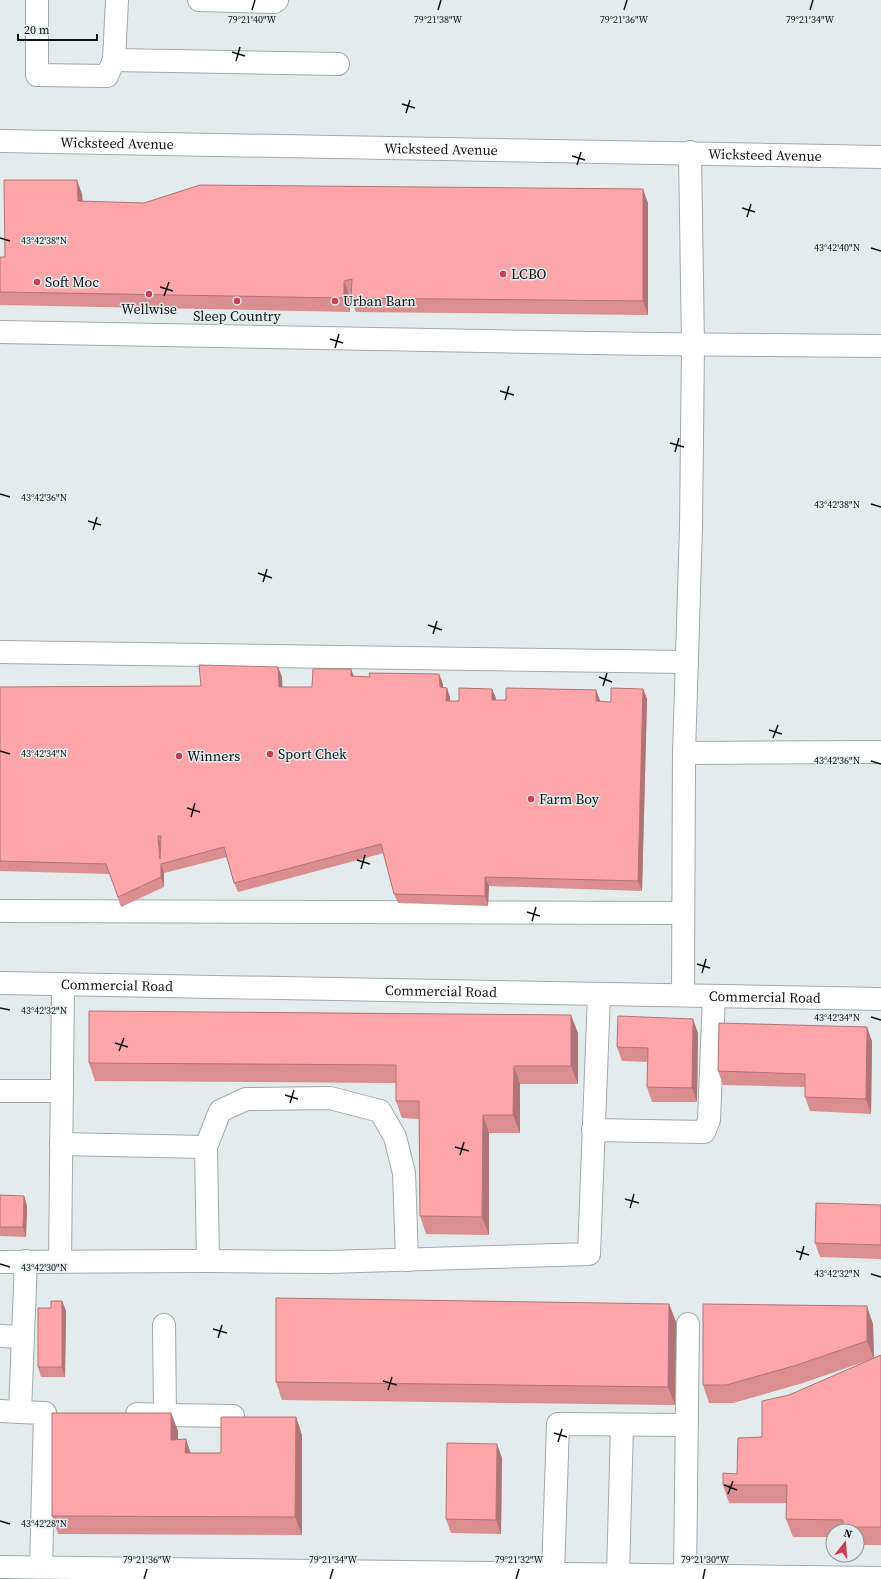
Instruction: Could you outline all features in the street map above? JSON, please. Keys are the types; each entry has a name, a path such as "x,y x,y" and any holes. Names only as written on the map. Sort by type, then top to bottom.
{"street":[{"path":"37,0 37,75 107,76 114,60 117,0"},
{"path":"198,0 274,2 277,0"},
{"path":"114,60 338,64"},
{"name":"Wicksteed Avenue","path":"0,141 690,152 881,157"},
{"path":"683,995 684,752 691,527 693,345 690,152"},
{"path":"0,332 693,345 881,346"},
{"path":"0,652 687,662"},
{"path":"684,752 881,752"},
{"path":"0,911 683,913"},
{"name":"Commercial Road","path":"0,983 881,999"},
{"path":"60,1262 63,985"},
{"path":"0,1262 328,1262 589,1254 599,994"},
{"path":"593,1130 704,1132 709,1120 714,996"},
{"path":"0,1091 62,1091"},
{"path":"208,1261 206,1147 220,1111 246,1099 330,1098 380,1111 395,1138 404,1173 407,1260"},
{"path":"61,1144 206,1147"},
{"path":"26,1262 22,1337 10,1412 53,1413 41,1567"},
{"path":"685,1576 688,1324"},
{"path":"164,1325 165,1415"},
{"path":"0,1336 22,1337"},
{"path":"117,1414 233,1416"},
{"path":"554,1574 558,1424 687,1425"},
{"path":"618,1575 622,1424"},
{"path":"0,1567 881,1578"}],"building":[{"path":"4,180 77,180 78,201 144,203 200,185 643,189 643,301 351,298 352,279 344,281 344,298 0,292 0,257 5,257"},
{"path":"199,665 278,667 279,687 312,687 313,669 351,669 351,676 370,677 369,673 439,674 440,687 447,688 446,701 459,701 459,688 492,689 492,700 506,700 506,688 596,690 596,701 611,702 611,688 643,689 638,881 485,877 485,896 394,894 381,844 234,883 224,847 161,864 161,877 118,897 106,864 0,861 0,687 201,686","holes":["158,836 161,836 160,859"]},
{"path":"89,1011 571,1015 571,1066 514,1066 513,1115 483,1115 482,1217 420,1216 419,1101 396,1101 396,1065 89,1063"},
{"path":"618,1016 693,1019 692,1088 647,1087 648,1048 617,1047"},
{"path":"719,1023 867,1027 866,1099 805,1097 805,1074 718,1071"},
{"path":"0,1195 24,1196 23,1227 0,1227"},
{"path":"816,1203 881,1205 881,1245 815,1243"},
{"path":"276,1298 669,1304 668,1387 276,1382"},
{"path":"51,1301 62,1301 62,1367 38,1367 38,1308 51,1308"},
{"path":"703,1304 867,1306 867,1341 797,1365 726,1385 703,1385"},
{"path":"881,1355 881,1527 865,1527 865,1523 843,1523 843,1520 786,1519 787,1485 723,1485 723,1473 737,1474 738,1438 762,1437 762,1401 789,1395"},
{"path":"52,1413 171,1413 171,1440 186,1439 185,1453 221,1453 221,1417 296,1417 295,1517 52,1516"},
{"path":"447,1443 497,1444 496,1520 446,1519"}],"place":[{"name":"LCBO","path":"503,274"},
{"name":"Soft Moc","path":"37,282"},
{"name":"Wellwise","path":"149,294"},
{"name":"Sleep Country","path":"237,301"},
{"name":"Urban Barn","path":"335,301"},
{"name":"Sport Chek","path":"270,754"},
{"name":"Winners","path":"179,756"},
{"name":"Farm Boy","path":"531,799"}]}
